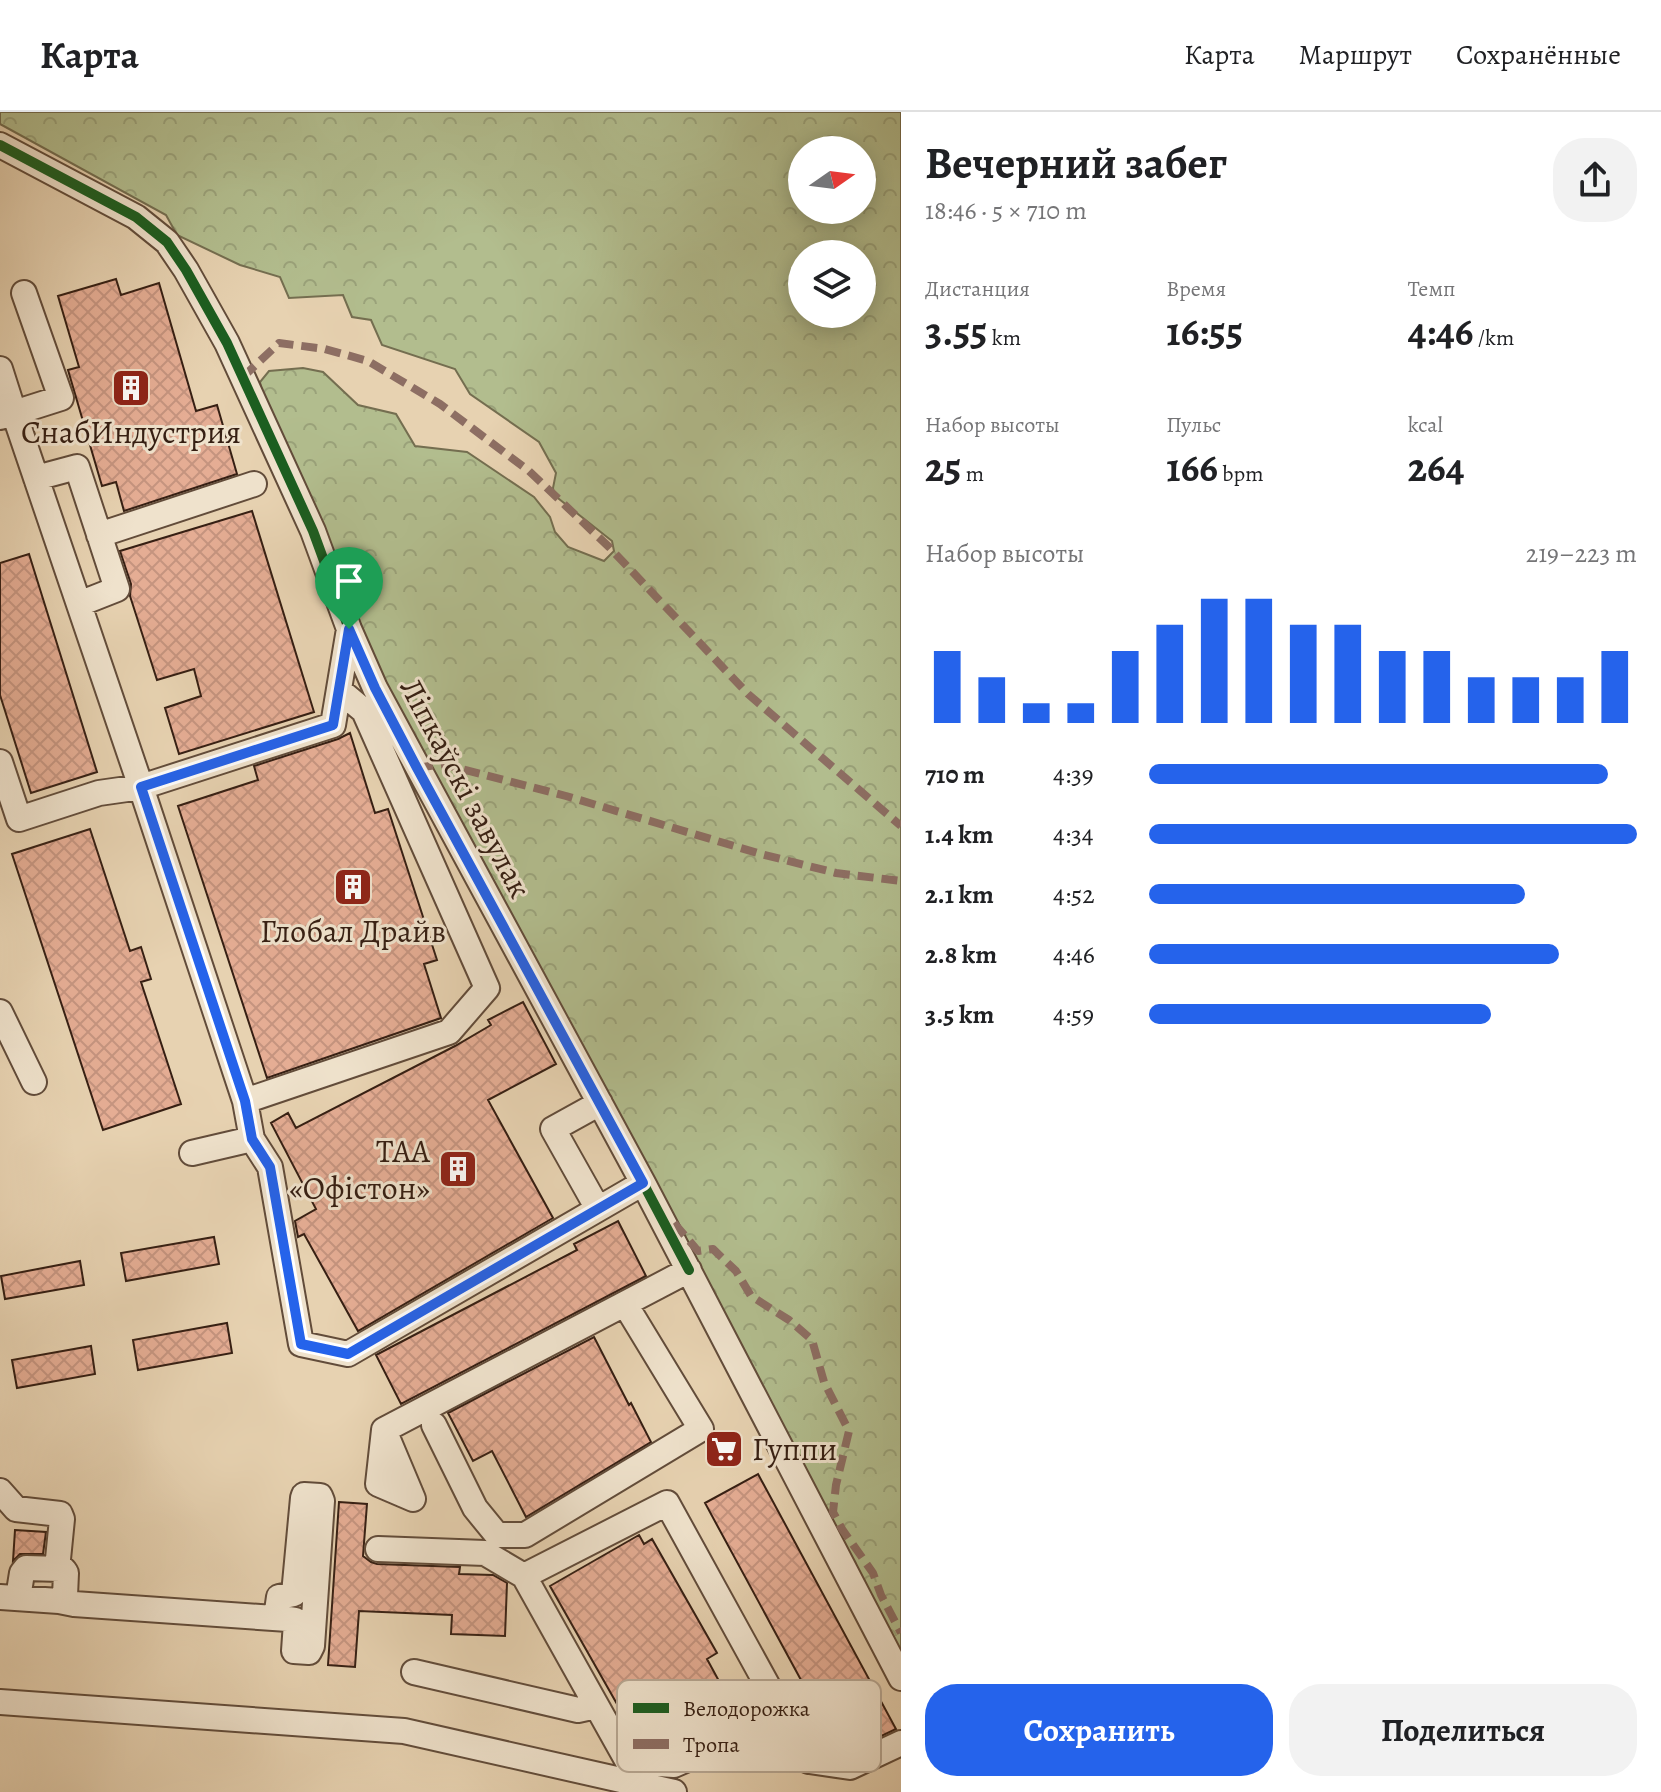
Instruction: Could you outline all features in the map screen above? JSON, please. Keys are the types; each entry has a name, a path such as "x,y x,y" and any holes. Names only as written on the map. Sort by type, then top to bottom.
{"street":[{"name":"Ліпкаўскі завулак","path":"0,145 136,217 167,242 186,270 227,343 313,531 349,629 375,688 643,1183 901,1678"},
{"path":"7,415 61,398 24,293"},
{"path":"0,369 7,415 36,478 141,787 245,1101 252,1139 270,1167 301,1344 348,1354 643,1183"},
{"path":"36,478 77,467 117,589 79,604"},
{"path":"99,535 254,484"},
{"path":"0,762 19,819 99,793 141,787 333,725 349,629"},
{"path":"245,1101 449,1032 487,988 364,711 339,690"},
{"path":"0,1012 34,1082"},
{"path":"598,1209 553,1129 600,1103"},
{"path":"192,1153 252,1139"},
{"path":"384,1430 689,1270"},
{"path":"434,1425 475,1508 497,1535 525,1535 701,1429 625,1304"},
{"path":"0,1491 16,1509 60,1514 57,1569"},
{"path":"59,1601 65,1596 66,1576 64,1570 57,1569 26,1568 9,1598 295,1620 294,1651 309,1652 312,1646 320,1496 304,1495 294,1594 279,1597 276,1618"},
{"path":"524,1576 667,1503 764,1680"},
{"path":"378,1549 485,1553 524,1576 617,1743"},
{"path":"414,1672 578,1710 596,1706"},
{"path":"0,1702 404,1731 674,1792"},
{"path":"881,1752 901,1743"}],"green space":[{"path":"0,112 901,112 901,1656 364,651 262,394 260,382 269,371 303,368 323,372 358,405 396,414 415,446 467,452 534,497 568,547 604,561 614,551 612,541 554,495 556,473 539,442 470,394 455,369 382,345 371,320 352,317 343,295 289,298 280,277 240,265 177,235 166,215 0,124"}],"building":[{"name":"СнабИндустрия","path":"116,279 121,295 159,283 196,411 217,405 237,474 124,511 116,482 102,486 68,370 79,367 58,296"},
{"path":"252,511 314,712 179,754 165,708 201,696 194,669 157,680 130,596 131,584 120,551"},
{"path":"29,554 97,772 31,793 0,695 0,563"},
{"path":"350,733 375,813 388,809 437,960 424,964 441,1018 267,1078 178,806 258,780 254,766"},
{"path":"90,829 130,951 141,947 151,979 141,982 181,1104 103,1130 12,854"},
{"path":"523,1002 556,1064 488,1100 553,1218 358,1331 304,1234 298,1237 295,1221 316,1209 271,1123 288,1113 296,1128 455,1046 491,1025 488,1020"},
{"path":"618,1221 646,1276 401,1404 376,1355 577,1250 574,1244"},
{"path":"214,1237 219,1264 126,1281 121,1253"},
{"path":"80,1261 84,1285 5,1299 1,1276"},
{"path":"227,1323 232,1353 138,1370 133,1340"},
{"path":"594,1337 651,1442 526,1517 492,1451 473,1461 448,1413"},
{"path":"91,1346 95,1374 17,1388 12,1360"},
{"path":"758,1474 869,1680 801,1680 705,1503"},
{"path":"339,1502 367,1504 363,1556 371,1562 460,1567 459,1574 493,1575 507,1583 505,1636 451,1634 452,1615 359,1611 355,1667 328,1665"},
{"path":"15,1530 46,1532 43,1554 20,1554 13,1561"},
{"path":"639,1535 644,1544 652,1539 717,1653 707,1659 718,1680 617,1680 617,1704 550,1586"},
{"path":"881,1701 896,1729 881,1736"}],"marked path":[{"path":"243,377 279,343 325,349 368,361 440,404 529,471 609,547 748,694 901,826"},
{"path":"417,768 442,764 566,796 761,854 836,873 901,881"},
{"path":"674,1223 698,1251 713,1249 736,1271 751,1296 789,1320 812,1340 824,1382 849,1431 833,1512 873,1573 901,1633"}],"cycle path":[{"path":"0,145 136,217 167,242 186,270 227,343 313,531 349,629 375,688 689,1270"}],"place":[{"name":"СнабИндустрия","path":"131,388"},
{"name":"Глобал Драйв","path":"353,887"},
{"name":"ТАА «Офістон»","path":"458,1169"},
{"name":"Гуппи","path":"724,1449"}],"route":[{"path":"349,629 375,688 417,768 643,1183 348,1354 301,1344 270,1167 252,1139 245,1101 141,787 333,725 349,629"}]}
